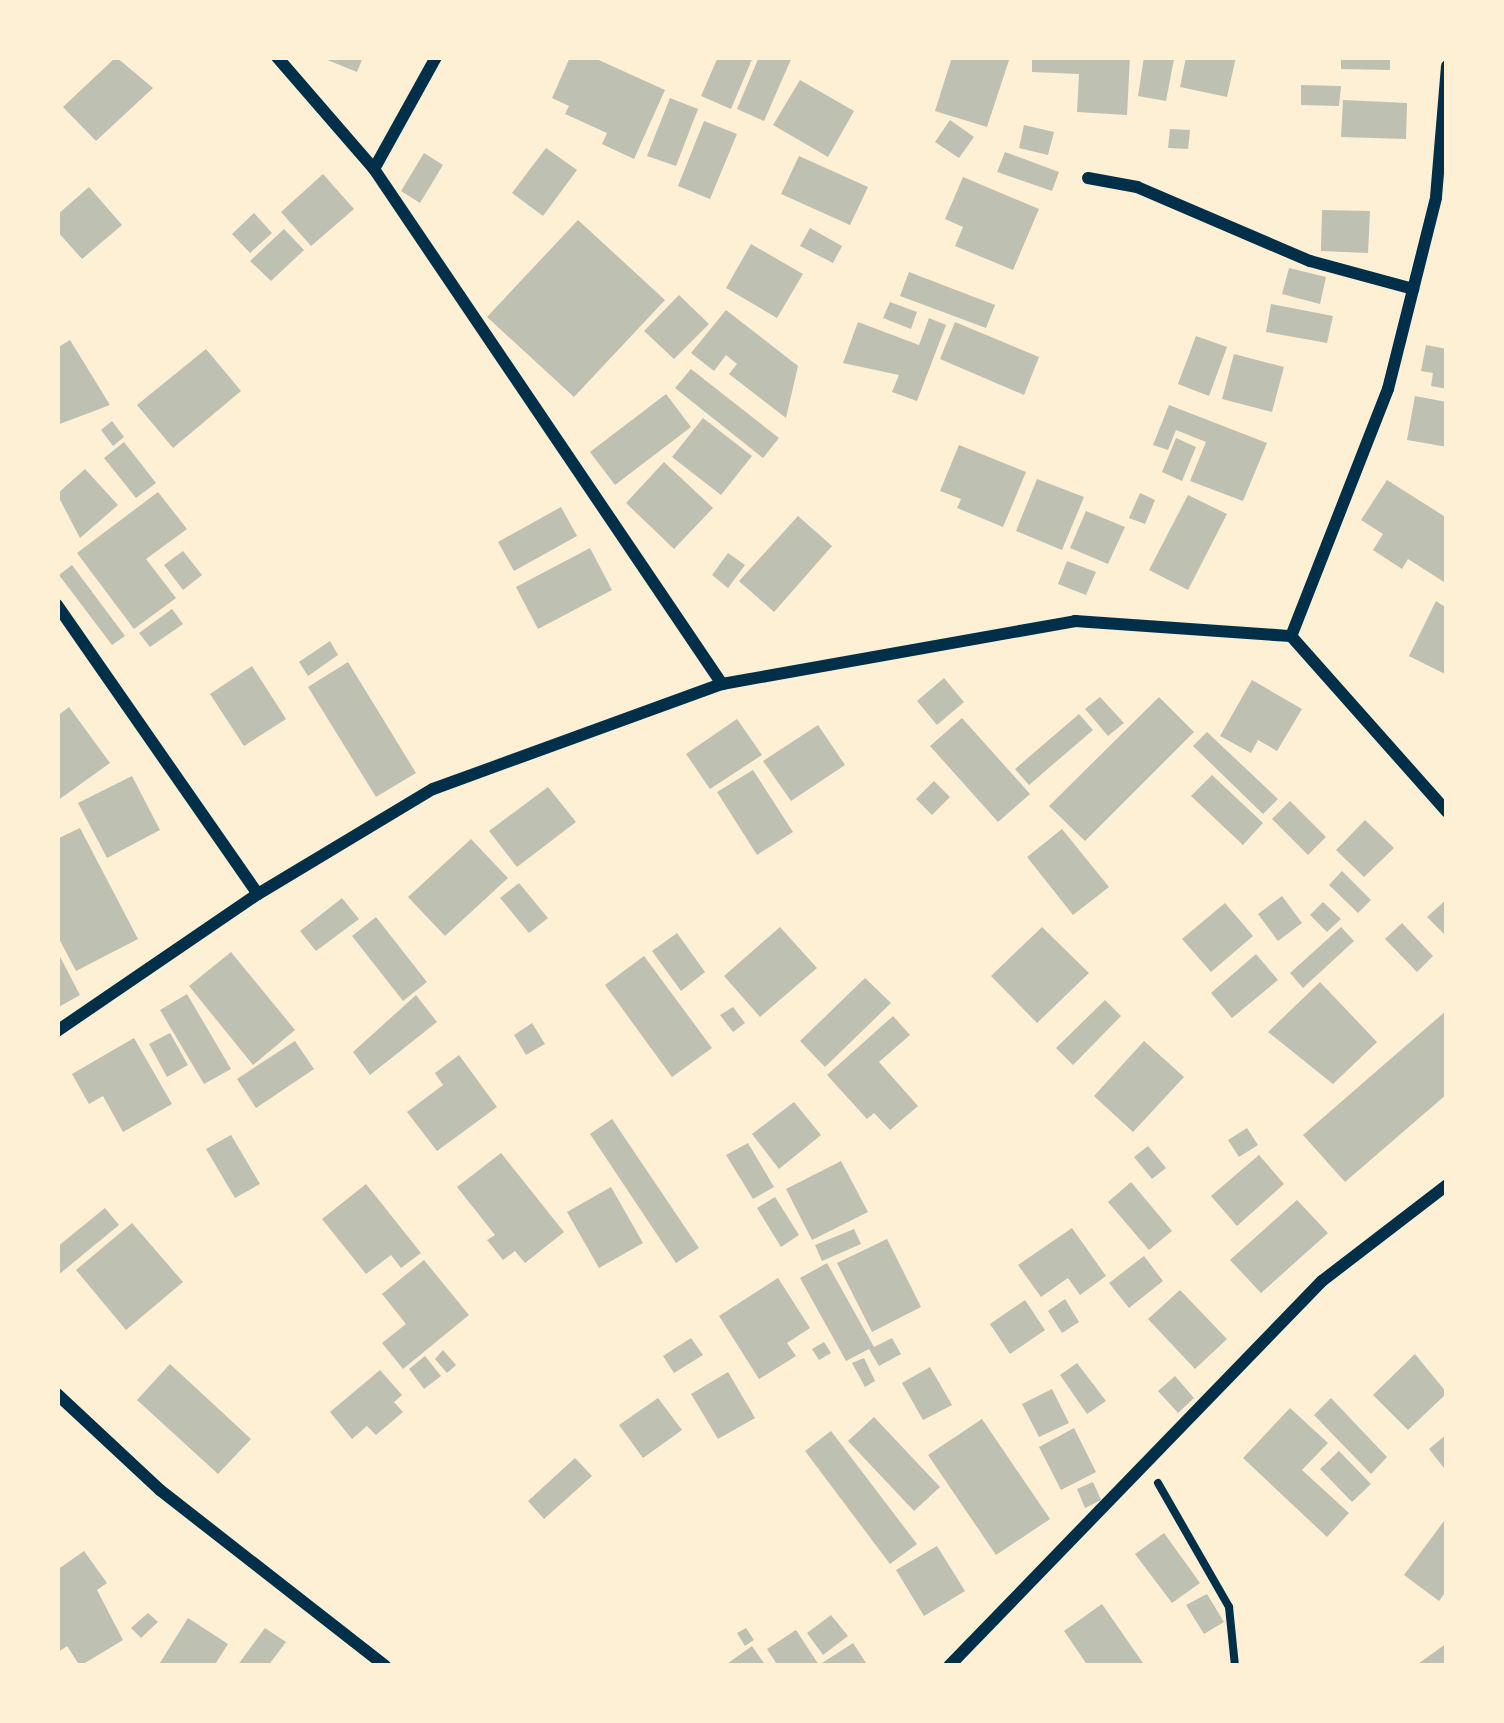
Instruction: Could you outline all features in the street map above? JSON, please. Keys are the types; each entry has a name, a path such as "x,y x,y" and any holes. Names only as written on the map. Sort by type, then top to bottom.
{"street":[{"path":"277,57 374,169 722,684"},
{"path":"374,169 436,57"},
{"path":"1291,636 1388,389 1436,198 1447,66"},
{"path":"1088,178 1137,187 1310,261 1413,289"},
{"path":"57,605 258,894"},
{"path":"57,1030 258,894 433,789 722,684 1075,620 1291,636 1447,812"},
{"path":"949,1666 1322,1281 1447,1186"},
{"path":"57,1394 160,1490 386,1666"}],"path":[{"path":"1147,1463 1229,1607 1235,1666"}],"building":[{"path":"116,57 153,88 96,141 63,107"},
{"path":"320,57 363,57 357,72"},
{"path":"570,57 592,57 665,90 634,159 602,144 607,133 565,114 569,106 552,98"},
{"path":"718,57 753,57 731,109 701,96"},
{"path":"759,57 792,57 764,121 737,109"},
{"path":"952,57 1010,57 987,127 935,111"},
{"path":"1032,57 1130,57 1127,115 1077,112 1079,74 1032,72"},
{"path":"1144,57 1174,59 1166,101 1138,96"},
{"path":"1186,57 1236,57 1227,97 1180,87"},
{"path":"1341,57 1390,57 1390,70 1341,69"},
{"path":"800,80 854,111 828,157 773,125"},
{"path":"1301,85 1341,86 1339,106 1301,105"},
{"path":"670,98 698,109 676,166 647,156"},
{"path":"1343,100 1407,103 1406,139 1341,137"},
{"path":"950,120 974,137 959,158 935,142"},
{"path":"704,121 737,134 710,199 678,186"},
{"path":"1024,125 1054,132 1048,155 1019,148"},
{"path":"1170,129 1190,130 1188,149 1168,148"},
{"path":"546,148 577,170 543,216 512,193"},
{"path":"1005,152 1059,172 1052,191 997,172"},
{"path":"424,153 443,165 420,203 401,191"},
{"path":"799,156 868,187 850,225 781,194"},
{"path":"323,174 354,209 311,246 281,212"},
{"path":"963,177 1039,209 1013,270 955,246 963,227 945,219"},
{"path":"89,187 122,225 82,259 57,231 57,215"},
{"path":"1322,210 1370,211 1368,253 1321,251"},
{"path":"254,213 272,233 250,253 232,234"},
{"path":"578,220 665,300 574,397 487,317"},
{"path":"810,228 842,246 833,263 800,246"},
{"path":"284,229 304,250 271,281 250,261"},
{"path":"751,244 803,274 777,318 726,288"},
{"path":"1289,268 1326,277 1320,304 1282,294"},
{"path":"909,272 995,305 986,328 900,296"},
{"path":"679,295 709,324 674,359 644,331"},
{"path":"890,302 917,312 911,329 883,318"},
{"path":"1271,304 1333,316 1327,343 1266,332"},
{"path":"726,310 798,366 786,418 729,374 737,364 726,355 714,371 691,353"},
{"path":"929,318 946,325 917,401 892,392 899,375 843,363 858,322 919,345"},
{"path":"955,322 1039,357 1024,395 940,359"},
{"path":"1196,336 1227,347 1209,396 1178,384"},
{"path":"70,340 110,405 57,425 57,348"},
{"path":"1426,345 1447,349 1447,389 1431,386 1433,373 1421,371"},
{"path":"206,349 241,391 173,448 137,405"},
{"path":"1234,354 1284,367 1272,412 1222,399"},
{"path":"691,369 779,438 763,458 675,388"},
{"path":"666,394 691,427 615,485 590,452"},
{"path":"1415,396 1447,402 1447,447 1407,440"},
{"path":"1169,405 1267,443 1243,501 1190,481 1206,442 1176,430 1168,450 1153,445"},
{"path":"703,418 752,456 721,495 672,457"},
{"path":"112,421 124,437 113,446 101,430"},
{"path":"1176,438 1196,447 1182,481 1162,472"},
{"path":"124,442 156,483 136,498 104,458"},
{"path":"959,445 1026,472 1003,527 957,508 961,499 940,491"},
{"path":"664,462 713,508 674,549 626,503"},
{"path":"85,469 118,505 80,538 57,494"},
{"path":"1037,479 1084,497 1062,550 1016,531"},
{"path":"1387,480 1447,518 1444,582 1408,559 1402,569 1373,550 1383,534 1361,520"},
{"path":"158,492 187,529 146,559 176,598 134,629 77,553"},
{"path":"1140,493 1155,500 1145,524 1129,518"},
{"path":"1188,495 1227,514 1188,590 1149,570"},
{"path":"561,507 577,536 514,571 498,542"},
{"path":"1086,511 1125,527 1108,564 1070,548"},
{"path":"798,516 832,546 774,612 739,581"},
{"path":"590,548 612,590 538,629 516,587"},
{"path":"183,551 202,575 183,590 164,565"},
{"path":"728,553 745,565 728,588 712,575"},
{"path":"1067,561 1096,572 1086,595 1058,584"},
{"path":"72,565 125,636 112,645 59,575"},
{"path":"1436,601 1447,608 1447,675 1409,656"},
{"path":"172,609 183,624 150,647 139,633"},
{"path":"330,641 338,655 308,676 299,662"},
{"path":"348,662 416,773 376,797 308,687"},
{"path":"252,666 286,719 244,746 210,694"},
{"path":"944,678 964,702 937,725 917,701"},
{"path":"1252,680 1302,709 1277,751 1258,740 1251,753 1220,736"},
{"path":"1100,697 1124,723 1108,736 1085,709"},
{"path":"1159,697 1194,732 1085,841 1049,806"},
{"path":"69,707 110,763 57,801 57,716"},
{"path":"1079,714 1093,730 1029,785 1015,769"},
{"path":"962,718 1030,794 998,822 930,746"},
{"path":"737,719 762,755 710,789 686,754"},
{"path":"818,725 845,765 791,801 763,761"},
{"path":"1207,732 1278,799 1263,814 1193,746"},
{"path":"753,770 793,832 757,855 717,792"},
{"path":"1212,775 1263,823 1243,845 1191,796"},
{"path":"132,776 160,830 107,858 78,803"},
{"path":"934,781 950,797 932,815 916,799"},
{"path":"548,787 576,822 517,867 489,831"},
{"path":"1290,801 1326,837 1308,855 1272,819"},
{"path":"1365,820 1394,848 1364,877 1336,850"},
{"path":"80,828 138,939 76,971 57,935 57,839"},
{"path":"1062,829 1109,887 1073,915 1027,857"},
{"path":"471,839 508,878 445,936 408,897"},
{"path":"1342,871 1371,900 1358,913 1329,885"},
{"path":"519,883 548,918 529,933 500,898"},
{"path":"1282,896 1302,923 1278,941 1258,914"},
{"path":"342,898 359,919 316,951 300,931"},
{"path":"1447,899 1447,937 1427,917"},
{"path":"1323,902 1341,919 1327,932 1310,915"},
{"path":"1225,903 1253,936 1211,972 1182,939"},
{"path":"376,917 427,982 403,1001 352,936"},
{"path":"1402,923 1433,956 1417,972 1385,939"},
{"path":"780,927 817,968 760,1017 724,976"},
{"path":"1042,927 1089,973 1037,1023 991,976"},
{"path":"1341,927 1354,941 1303,988 1290,973"},
{"path":"677,933 705,972 681,991 652,951"},
{"path":"57,951 80,995 57,1008"},
{"path":"231,952 295,1030 253,1065 189,986"},
{"path":"1256,954 1278,980 1232,1018 1211,993"},
{"path":"644,956 712,1048 672,1077 605,985"},
{"path":"865,978 891,1003 825,1067 800,1041"},
{"path":"1320,982 1377,1042 1333,1084 1268,1032"},
{"path":"187,994 231,1069 204,1084 160,1010"},
{"path":"416,995 437,1022 370,1075 353,1052"},
{"path":"1105,1000 1121,1016 1073,1065 1056,1048"},
{"path":"733,1007 745,1023 733,1032 720,1015"},
{"path":"1447,1010 1447,1094 1345,1182 1303,1135"},
{"path":"893,1016 910,1035 879,1062 918,1106 890,1130 874,1113 867,1119 827,1075"},
{"path":"532,1023 545,1044 526,1055 514,1035"},
{"path":"170,1033 188,1065 167,1077 149,1044"},
{"path":"134,1038 172,1104 123,1132 103,1096 89,1104 72,1074"},
{"path":"295,1041 314,1069 256,1108 237,1079"},
{"path":"1144,1041 1184,1077 1133,1132 1094,1096"},
{"path":"459,1055 497,1107 437,1151 407,1112 443,1085 435,1073"},
{"path":"794,1102 821,1135 779,1169 752,1134"},
{"path":"612,1119 699,1248 676,1263 590,1134"},
{"path":"1247,1128 1258,1145 1239,1157 1228,1140"},
{"path":"231,1135 260,1184 235,1198 206,1149"},
{"path":"748,1143 774,1187 753,1199 726,1155"},
{"path":"1148,1146 1166,1168 1152,1179 1134,1157"},
{"path":"501,1153 564,1232 525,1263 515,1251 503,1260 487,1240 495,1235 457,1187"},
{"path":"1259,1155 1284,1184 1237,1226 1211,1196"},
{"path":"841,1161 868,1212 812,1240 786,1189"},
{"path":"1131,1182 1172,1231 1149,1250 1108,1202"},
{"path":"366,1184 421,1253 401,1268 391,1255 366,1274 322,1219"},
{"path":"611,1187 643,1243 599,1268 567,1212"},
{"path":"775,1197 799,1235 781,1247 757,1208"},
{"path":"1297,1200 1328,1233 1261,1293 1230,1260"},
{"path":"105,1208 119,1225 57,1276 57,1247"},
{"path":"132,1223 183,1282 126,1330 76,1270"},
{"path":"1072,1228 1106,1276 1080,1295 1068,1278 1041,1297 1018,1265"},
{"path":"854,1229 861,1244 822,1261 815,1245"},
{"path":"887,1239 921,1307 872,1332 837,1263"},
{"path":"1144,1256 1163,1281 1129,1308 1109,1283"},
{"path":"424,1260 469,1315 403,1369 382,1343 406,1324 382,1294"},
{"path":"827,1263 874,1347 892,1338 901,1354 879,1366 869,1349 846,1361 800,1278"},
{"path":"778,1278 810,1328 787,1343 796,1356 759,1379 719,1316"},
{"path":"1180,1290 1227,1339 1195,1369 1148,1319"},
{"path":"1065,1299 1079,1322 1062,1333 1048,1311"},
{"path":"1025,1300 1045,1330 1010,1354 990,1324"},
{"path":"691,1338 703,1355 674,1373 663,1356"},
{"path":"824,1342 831,1353 819,1360 812,1349"},
{"path":"443,1350 456,1365 447,1373 435,1359"},
{"path":"1415,1354 1447,1393 1408,1430 1373,1395"},
{"path":"425,1356 441,1376 424,1389 409,1369"},
{"path":"864,1358 875,1381 865,1387 852,1363"},
{"path":"1077,1363 1106,1401 1087,1414 1060,1375"},
{"path":"170,1364 251,1439 218,1474 137,1400"},
{"path":"930,1367 952,1405 923,1420 902,1383"},
{"path":"380,1370 402,1395 394,1402 403,1412 376,1435 367,1426 352,1439 330,1412"},
{"path":"728,1372 755,1418 718,1439 691,1394"},
{"path":"1175,1376 1194,1398 1178,1413 1158,1391"},
{"path":"1052,1389 1069,1423 1039,1437 1022,1404"},
{"path":"658,1398 682,1430 643,1458 619,1425"},
{"path":"1331,1398 1387,1457 1371,1474 1314,1415"},
{"path":"1290,1408 1328,1443 1302,1470 1349,1513 1327,1537 1243,1458"},
{"path":"874,1417 940,1487 914,1511 848,1441"},
{"path":"982,1419 1050,1519 996,1555 928,1455"},
{"path":"1074,1428 1096,1472 1061,1490 1039,1447"},
{"path":"831,1431 917,1544 890,1564 805,1451"},
{"path":"1447,1434 1447,1472 1429,1449"},
{"path":"1339,1451 1371,1484 1352,1502 1320,1469"},
{"path":"575,1458 592,1476 544,1519 528,1501"},
{"path":"1093,1482 1101,1500 1085,1508 1077,1489"},
{"path":"1447,1517 1447,1590 1439,1601 1404,1575"},
{"path":"1164,1533 1200,1583 1172,1603 1135,1554"},
{"path":"937,1546 965,1591 924,1616 896,1570"},
{"path":"84,1551 107,1583 97,1590 123,1640 80,1666 67,1646 57,1653 57,1570"},
{"path":"1207,1594 1224,1622 1204,1634 1186,1605"},
{"path":"1102,1604 1145,1666 1088,1666 1064,1631"},
{"path":"148,1613 158,1622 141,1638 131,1628"},
{"path":"831,1615 848,1636 823,1655 807,1633"},
{"path":"188,1618 228,1644 214,1666 158,1666"},
{"path":"265,1628 286,1642 268,1666 237,1666"},
{"path":"746,1628 754,1640 745,1646 737,1633"},
{"path":"796,1630 819,1665 853,1643 868,1666 778,1666 767,1649"},
{"path":"1447,1643 1447,1666 1415,1666"},
{"path":"752,1646 766,1666 724,1666"}]}
